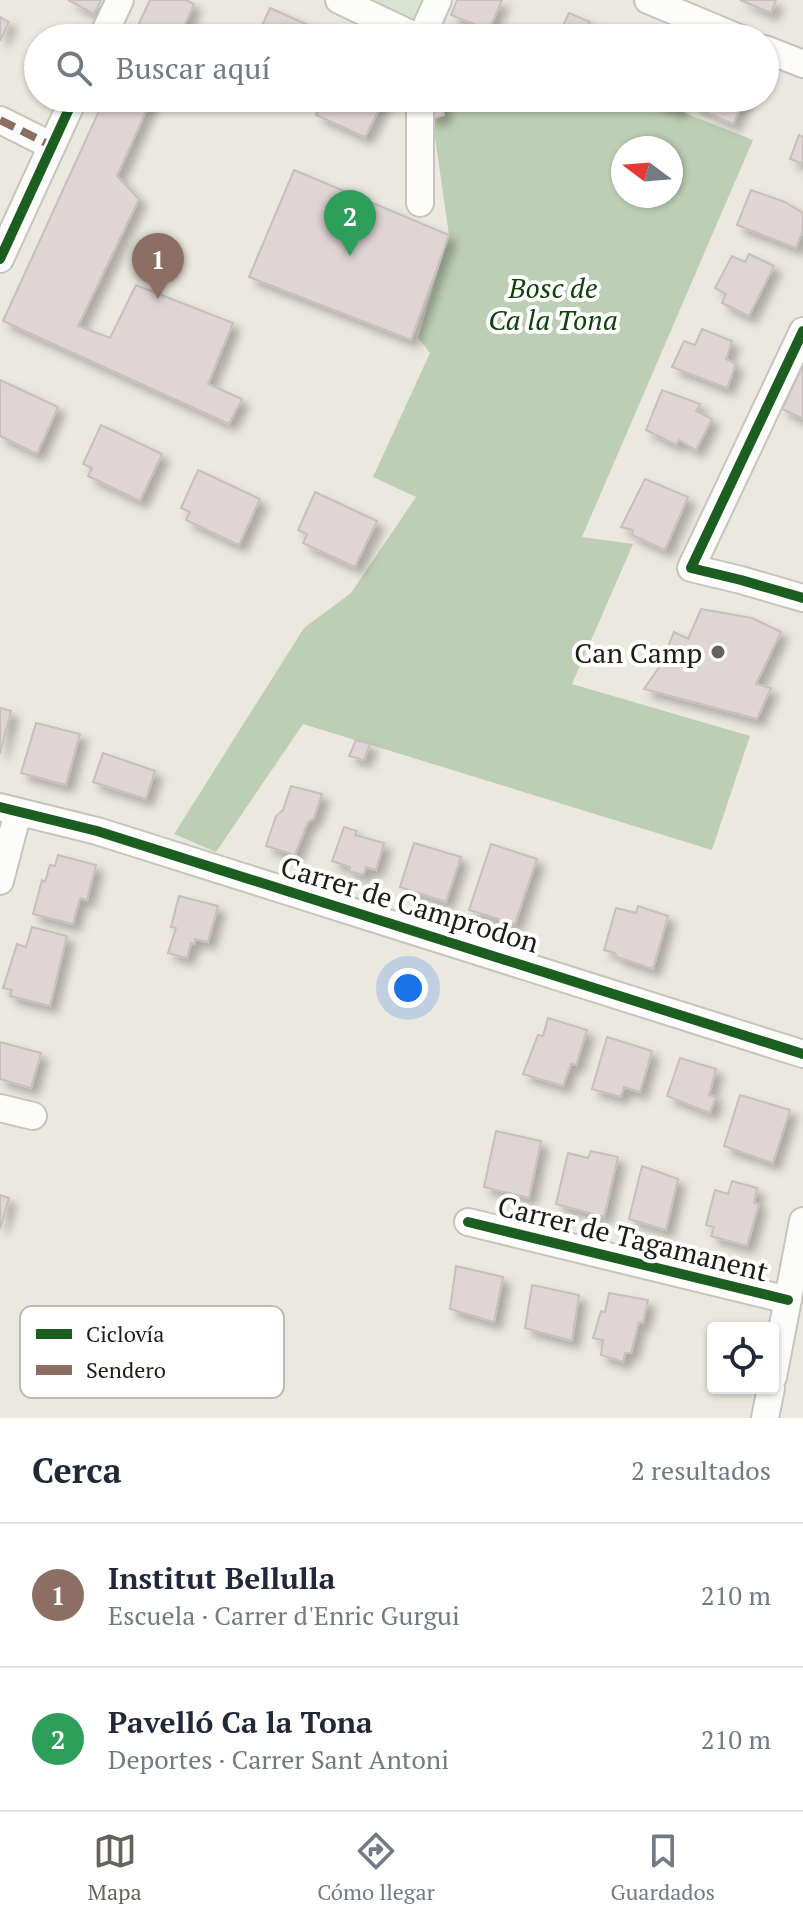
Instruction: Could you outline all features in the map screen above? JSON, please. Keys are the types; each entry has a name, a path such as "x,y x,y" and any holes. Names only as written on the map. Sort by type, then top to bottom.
{"street":[{"path":"109,24 120,0"},
{"path":"339,0 390,24"},
{"path":"427,24 438,0"},
{"path":"648,0 697,9 719,24"},
{"path":"779,55 803,64"},
{"path":"0,259 68,112"},
{"path":"420,112 420,203"},
{"path":"0,120 52,146"},
{"path":"803,331 691,568 803,598"},
{"path":"0,881 9,809"},
{"name":"Carrer de Camprodon","path":"9,809 97,831 803,1054"},
{"path":"0,1108 33,1116"},
{"path":"779,1346 803,1221"},
{"name":"Carrer de Tagamanent","path":"468,1222 788,1300"},
{"path":"765,1418 770,1394"}],"green space":[{"path":"364,0 430,0 421,24 411,24"},
{"name":"Bosc de Ca la Tona","path":"440,112 682,112 753,140 582,537 633,544 572,684 750,736 712,850 303,724 216,852 174,834 304,628 351,593 416,497 373,477 430,353 418,338 449,235 432,116"}],"building":[{"path":"68,0 101,0 94,14"},
{"path":"150,0 186,0 194,4 185,24 139,24"},
{"path":"457,0 502,0 492,24 474,24 451,15"},
{"path":"740,0 776,0 771,13"},
{"path":"270,8 306,24 263,24"},
{"path":"569,13 590,22 589,24 564,24"},
{"path":"0,17 9,22 0,41"},
{"path":"99,112 146,112 117,176 139,199 78,326 110,338 136,285 233,323 208,384 242,399 229,424 3,321"},
{"path":"317,112 378,112 365,137 316,115"},
{"path":"428,112 444,112 444,115 429,119"},
{"path":"706,112 739,112 733,124"},
{"path":"799,135 803,137 803,164 790,159"},
{"path":"294,170 449,235 411,340 249,277"},
{"path":"751,190 785,202 803,213 803,231 796,248 737,225"},
{"path":"749,254 774,266 749,316 722,303 726,294 715,288 732,256 745,262"},
{"path":"702,329 732,341 726,359 736,364 727,388 672,367 684,341 695,345"},
{"path":"803,365 803,419 782,409"},
{"path":"0,380 58,407 37,454 0,436"},
{"path":"662,390 700,404 696,411 712,419 696,450 679,440 676,445 646,430"},
{"path":"101,425 162,454 140,501 88,476 92,468 83,464"},
{"path":"198,470 260,499 239,545 186,520 190,512 181,508"},
{"path":"645,479 688,497 665,550 632,535 633,530 621,527"},
{"path":"315,492 377,521 355,567 303,543 307,534 298,530"},
{"name":"Can Camp","path":"701,609 752,618 781,632 756,684 771,688 757,719 644,689 660,666 674,632 688,639"},
{"path":"0,708 11,711 0,754"},
{"path":"36,723 80,734 66,785 21,773"},
{"path":"356,740 370,744 364,760 349,756"},
{"path":"103,753 155,771 146,799 93,782"},
{"path":"291,786 322,794 295,855 266,846"},
{"path":"344,827 357,831 355,835 384,843 376,870 366,867 363,875 332,861"},
{"path":"414,843 461,857 446,902 400,887"},
{"path":"491,844 537,859 515,924 469,910"},
{"path":"58,855 96,865 87,900 80,898 73,924 33,914 42,880 45,882 50,865 55,866"},
{"path":"179,896 218,906 208,942 195,939 187,958 168,953 176,928 171,927"},
{"path":"638,906 668,916 653,969 604,950 616,908 636,913"},
{"path":"32,927 67,936 50,1006 10,996 12,990 3,988 17,944 26,947"},
{"path":"548,1018 587,1030 576,1065 571,1064 563,1086 523,1074 538,1035 543,1036"},
{"path":"607,1037 652,1051 640,1092 624,1087 621,1097 592,1089"},
{"path":"0,1042 41,1053 31,1088 0,1079"},
{"path":"680,1058 716,1069 709,1095 716,1097 710,1113 667,1096"},
{"path":"740,1095 790,1110 773,1163 724,1146"},
{"path":"496,1131 541,1141 529,1198 484,1187"},
{"path":"591,1151 618,1157 604,1217 556,1204 568,1153 588,1158"},
{"path":"642,1166 678,1179 666,1230 629,1219"},
{"path":"732,1181 757,1188 754,1203 759,1204 747,1246 711,1236 714,1227 706,1225 715,1190 728,1194"},
{"path":"0,1195 9,1198 0,1229"},
{"path":"456,1266 503,1277 494,1322 450,1309"},
{"path":"532,1285 579,1295 572,1341 525,1328"},
{"path":"609,1293 648,1300 631,1353 625,1353 623,1362 601,1355 603,1340 593,1338 601,1311 605,1312"}],"marked path":[{"path":"0,120 52,146"}],"cycle path":[{"path":"0,259 68,112"},
{"path":"803,331 691,568 803,598"},
{"path":"0,807 97,831 803,1054"},
{"path":"468,1222 788,1300"}],"place":[{"name":"Pavelló Ca la Tona","path":"350,256"},
{"name":"Institut Bellulla","path":"158,299"},
{"name":"Can Camp","path":"718,652"}]}
